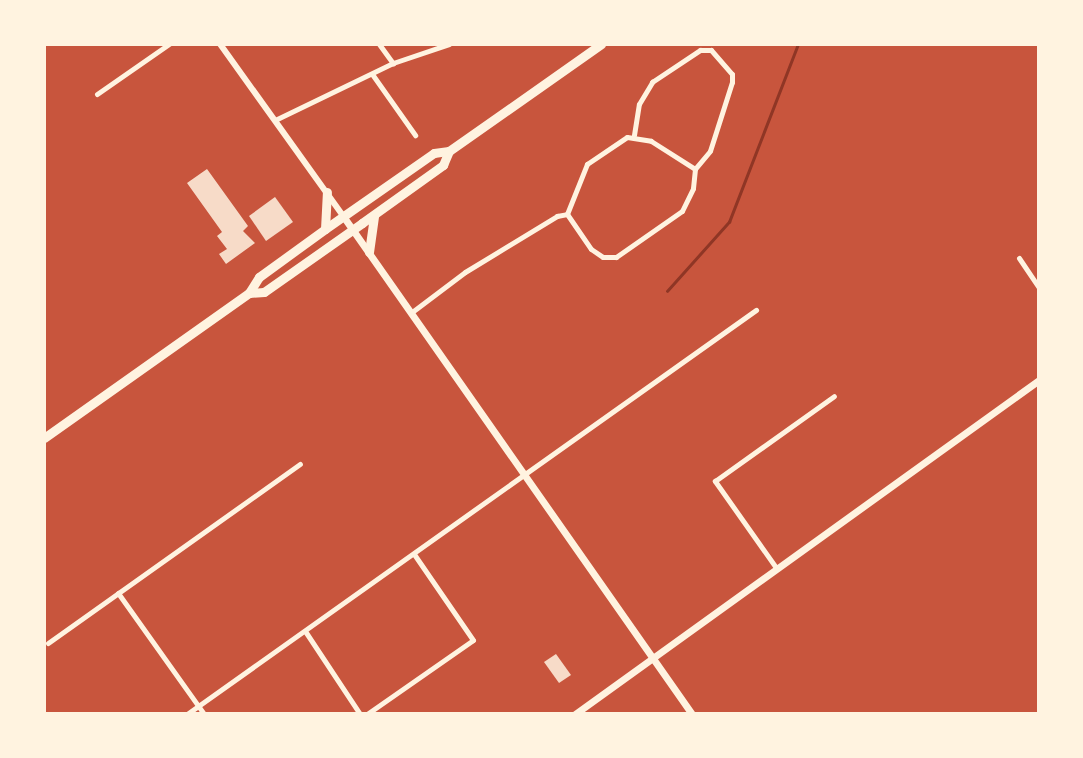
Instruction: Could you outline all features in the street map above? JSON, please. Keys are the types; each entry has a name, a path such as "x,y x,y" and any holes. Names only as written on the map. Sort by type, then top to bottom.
{"highway":[{"path":"249,293 264,292 353,230 443,165 449,152 601,44"},
{"path":"44,438 249,293 259,277 325,229 434,153 449,152"},
{"path":"325,229 327,192"},
{"path":"369,252 374,215"}],"main road":[{"path":"344,216 692,714"},
{"path":"575,714 1039,380"}],"street":[{"path":"97,94 169,44"},
{"path":"220,44 344,216"},
{"path":"379,44 393,63"},
{"path":"275,120 393,63 449,44"},
{"path":"699,50 711,50 732,74 732,82 710,151 695,169 693,188 682,211 616,257 603,257 592,250 566,214 587,164 634,135 639,104 652,82 699,50"},
{"path":"372,74 415,135"},
{"path":"634,135 680,156 695,169"},
{"path":"412,312 465,272 557,216 566,214"},
{"path":"1019,258 1039,288"},
{"path":"187,714 756,310"},
{"path":"777,569 715,481 834,396"},
{"path":"48,643 300,464"},
{"path":"367,714 473,640 414,554"},
{"path":"118,593 204,714"},
{"path":"305,631 360,714"}],"building":[{"path":"207,169 248,226 243,231 255,243 226,264 219,254 227,249 217,236 222,232 187,183"},
{"path":"275,197 293,222 266,241 249,216"},
{"path":"556,654 571,675 559,683 544,662"}],"waterway":[{"path":"667,291 729,222 798,44"}]}
